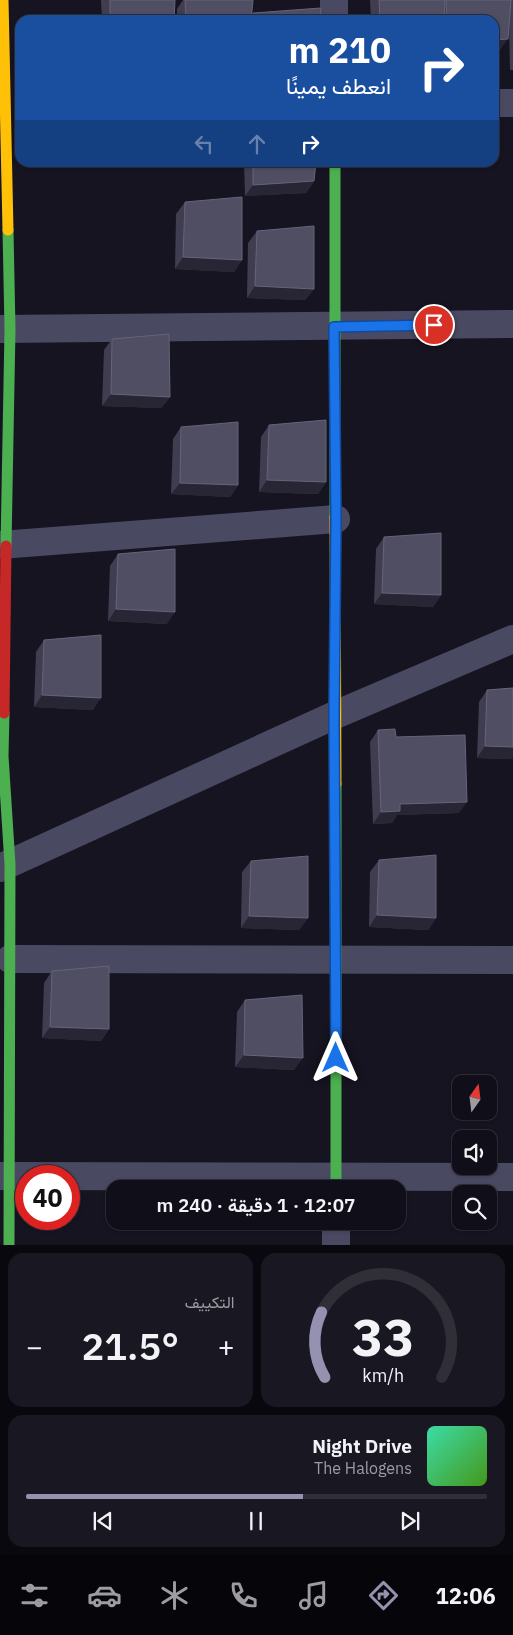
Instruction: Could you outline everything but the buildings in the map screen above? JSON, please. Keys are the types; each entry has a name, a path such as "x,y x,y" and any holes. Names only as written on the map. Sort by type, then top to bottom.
{"street":[{"path":"3,0 8,107 1,756 10,959 5,1176 9,1245"},
{"path":"334,0 334,15"},
{"path":"499,103 513,103"},
{"path":"335,167 336,519 334,715 336,1180"},
{"path":"5,329 513,324"},
{"path":"3,545 336,519"},
{"path":"5,866 334,715 513,639"},
{"path":"10,959 513,960"},
{"path":"5,1176 194,1180"},
{"path":"406,1181 513,1177"},
{"path":"336,1230 336,1245"}],"traffic: fast":[{"path":"335,167 335,517"},
{"path":"6,546 10,329 8,230"},
{"path":"4,713 3,756 10,864 9,1245"},
{"path":"336,784 336,1180"}],"traffic: slow":[{"path":"3,0 8,230"},
{"path":"335,517 336,784"}],"traffic: jam":[{"path":"4,713 6,546"}],"route":[{"path":"336,1058 334,327 434,325"}]}
